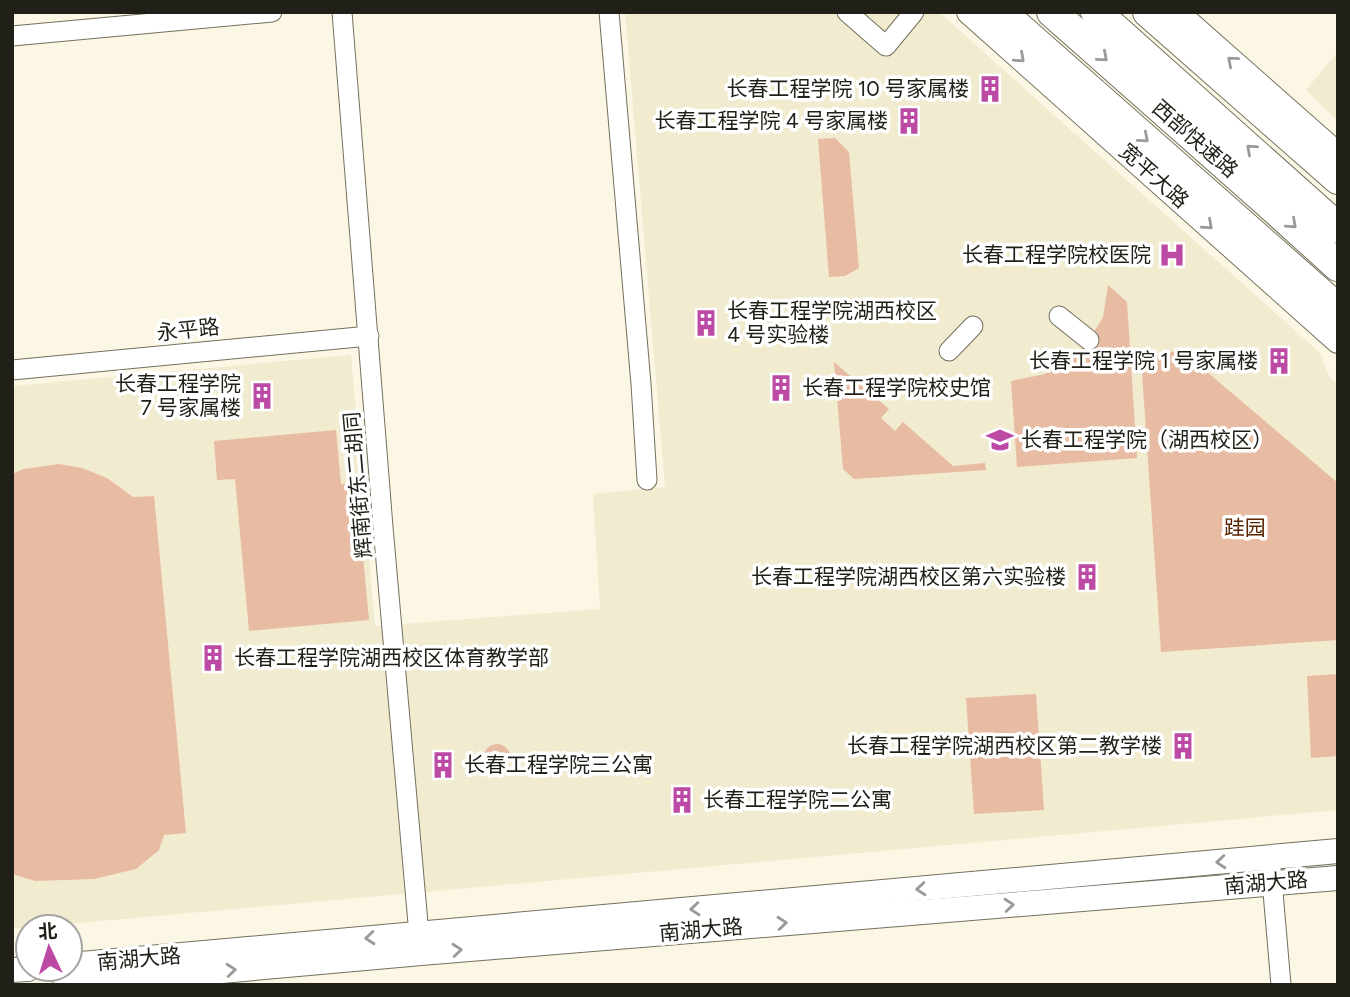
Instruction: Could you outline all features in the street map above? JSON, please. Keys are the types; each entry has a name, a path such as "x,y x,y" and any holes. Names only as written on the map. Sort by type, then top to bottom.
{"highway":[{"path":"1001,12 1338,309"},
{"name":"西部快速路","path":"1052,12 1338,266"},
{"name":"西部快速路","path":"1096,12 1338,228"},
{"path":"1147,12 1338,179"}],"main road":[{"name":"宽平大路","path":"969,12 1338,341"},
{"path":"1176,12 1338,155"},
{"name":"南湖大路","path":"65,985 420,944 1338,851"},
{"name":"南湖大路","path":"84,964 420,944 1338,878"}],"street":[{"path":"12,36 272,12"},
{"name":"辉南街东二胡同","path":"342,12 369,336 364,364 420,944"},
{"path":"609,12 647,480"},
{"path":"847,12 886,46 914,12"},
{"path":"1059,316 1089,340"},
{"path":"949,351 973,326"},
{"name":"永平路","path":"12,370 369,336"},
{"path":"1270,858 1281,985"}],"shaded area":[{"name":"长春工程学院（湖西校区）","path":"625,12 939,12 1320,353 1330,378 1338,384 1338,810 84,923 84,913 14,913 12,929 12,386 351,355 375,626 600,609 593,494 665,487"},
{"path":"1338,52 1338,121 1306,90"}],"green space":[{"path":"835,138 849,152 859,268 845,276 829,277 818,139"},
{"path":"1108,285 1127,302 1137,458 1017,467 1011,381 1045,374 1070,360 1089,340 1103,317"},
{"name":"跬园","path":"1181,350 1338,483 1338,640 1161,652 1141,358"},
{"path":"834,362 889,409 881,418 895,431 903,422 953,466 985,463 986,470 854,479 843,469"},
{"path":"336,430 341,484 356,483 369,620 249,631 235,479 217,480 214,441"},
{"path":"59,464 82,468 107,478 133,497 154,496 186,833 164,835 159,850 136,869 94,879 35,881 12,874 12,474 24,469"},
{"path":"1338,674 1338,756 1311,758 1307,676"},
{"path":"1036,694 1044,810 974,814 966,698"},
{"path":"497,744 506,748 510,757 506,766 497,770 488,766 484,757 488,748"}],"place":[{"name":"长春工程学院 10 号家属楼","path":"990,89"},
{"name":"长春工程学院 4 号家属楼","path":"909,121"},
{"name":"长春工程学院校医院","path":"1172,255"},
{"name":"长春工程学院湖西校区 4 号实验楼","path":"706,323"},
{"name":"长春工程学院 1 号家属楼","path":"1279,361"},
{"name":"长春工程学院校史馆","path":"781,388"},
{"name":"长春工程学院 7 号家属楼","path":"262,396"},
{"name":"长春工程学院（湖西校区）","path":"1000,440"},
{"name":"长春工程学院湖西校区第六实验楼","path":"1087,577"},
{"name":"长春工程学院湖西校区体育教学部","path":"213,658"},
{"name":"长春工程学院湖西校区第二教学楼","path":"1183,746"},
{"name":"长春工程学院三公寓","path":"443,765"},
{"name":"长春工程学院二公寓","path":"682,800"}]}
